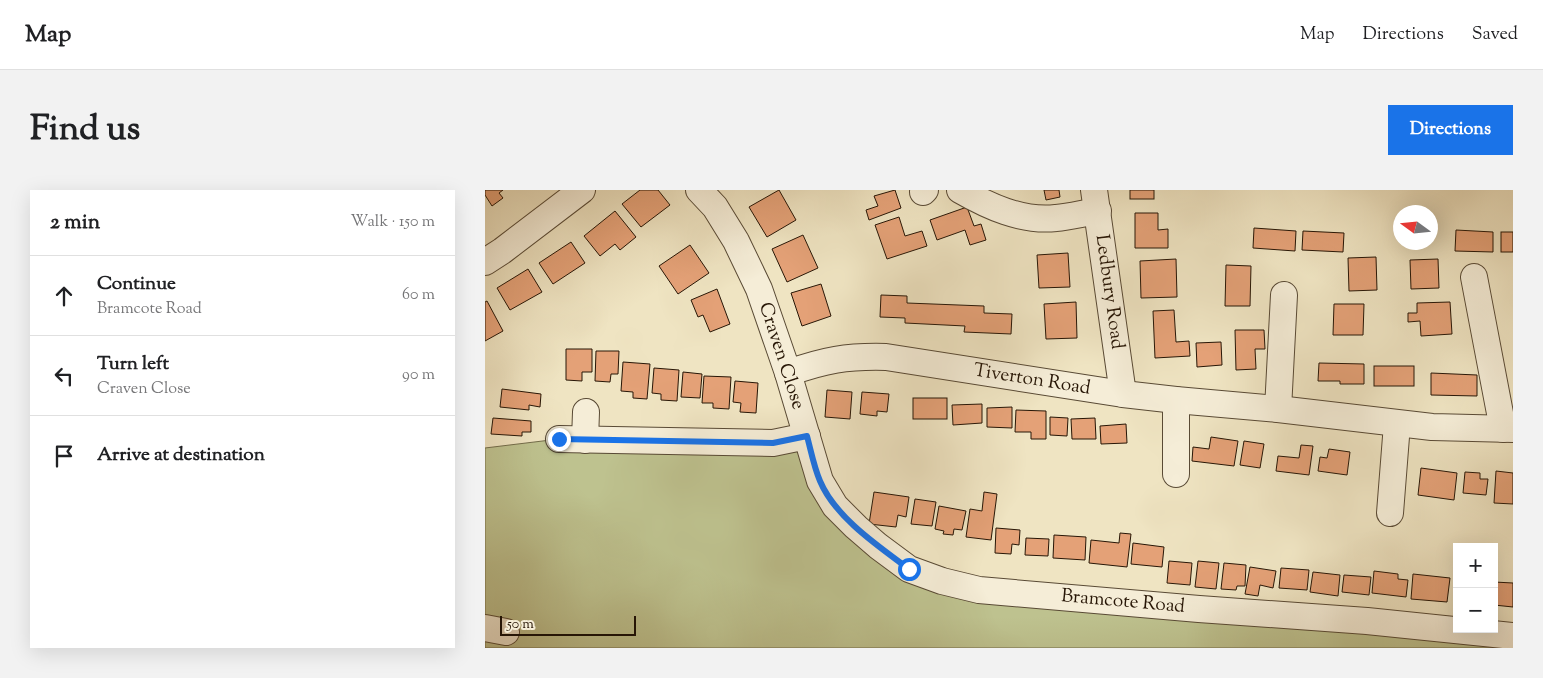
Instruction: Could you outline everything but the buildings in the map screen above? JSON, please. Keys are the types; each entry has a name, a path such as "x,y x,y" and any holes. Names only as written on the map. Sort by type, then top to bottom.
{"street":[{"name":"Craven Close","path":"559,439 773,443 807,436 759,288 736,241 715,208 699,190"},
{"path":"960,190 999,209 1024,217 1054,219 1096,200"},
{"path":"485,262 502,251 565,195"},
{"name":"Ledbury Road","path":"1096,200 1123,394"},
{"name":"Tiverton Road","path":"788,373 827,360 858,356 886,357 1123,394 1278,409 1397,424 1508,429 1474,277"},
{"path":"1278,409 1284,296"},
{"path":"1176,400 1176,474"},
{"path":"585,412 585,440"},
{"path":"1390,513 1397,424"},
{"name":"Bramcote Road","path":"807,436 820,481 835,506 878,546 909,569 941,581 979,590 1367,621 1513,636"}],"green space":[{"path":"807,436 820,481 909,569 1513,648 485,648 485,448 559,439"}],"route":[{"path":"559,439 773,443 807,436 820,481 835,506 878,546 909,569"}]}
